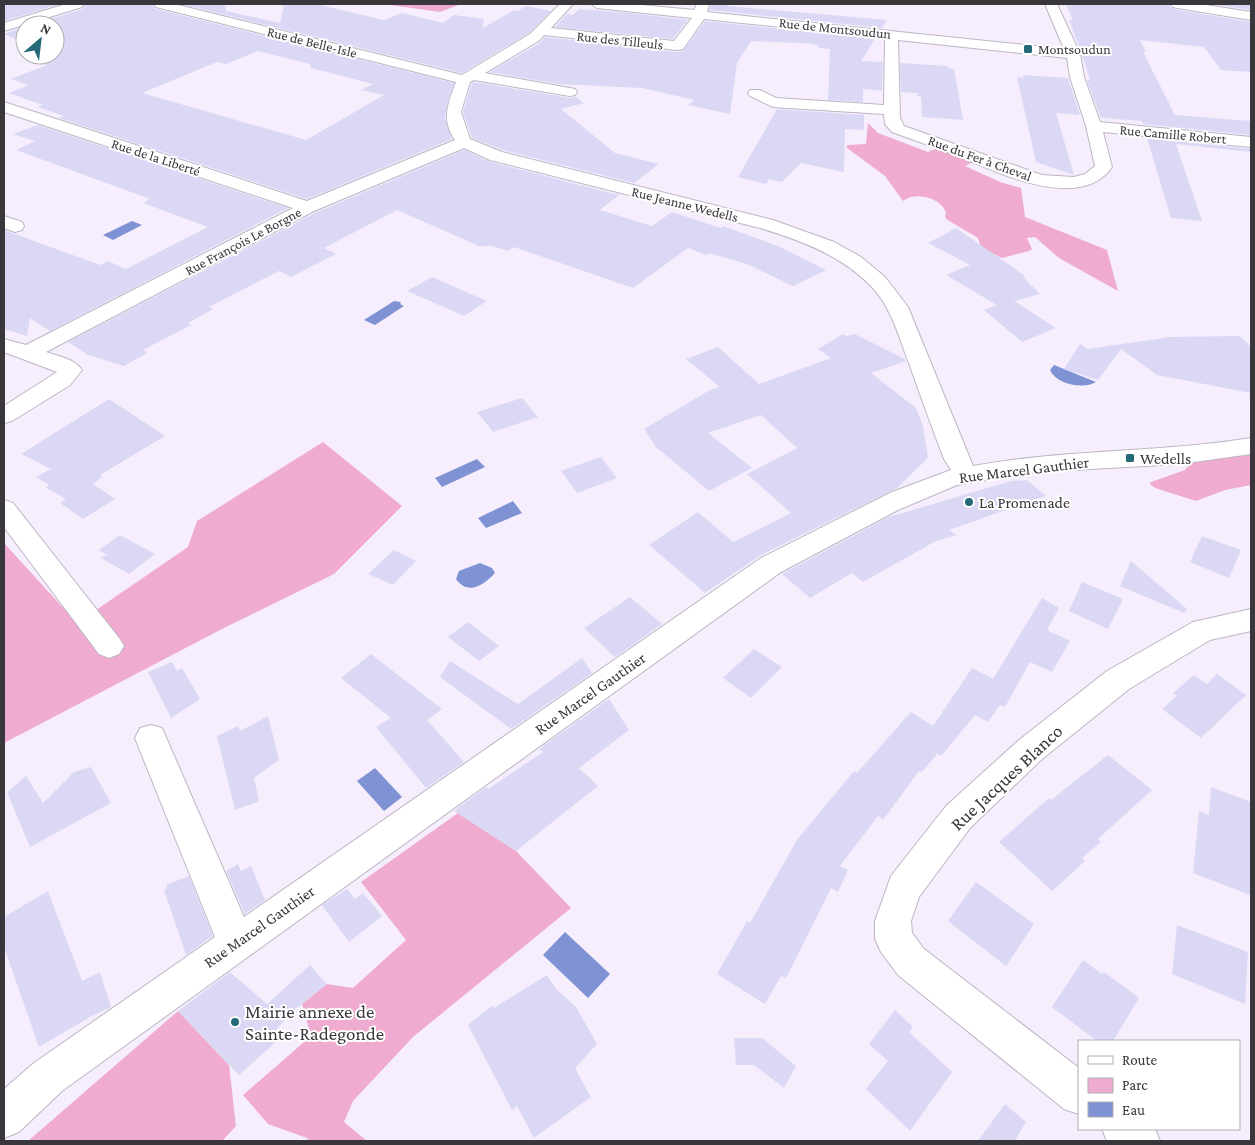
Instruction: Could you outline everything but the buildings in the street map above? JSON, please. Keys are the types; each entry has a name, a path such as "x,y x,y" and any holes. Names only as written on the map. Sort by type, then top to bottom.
{"street":[{"path":"42,15 78,4"},
{"name":"Rue de Belle-Isle","path":"160,4 469,78 570,92"},
{"path":"464,142 458,136 453,112 469,78 543,31 567,4"},
{"name":"Rue de Montsoudun","path":"597,4 701,9 895,34 1073,54"},
{"name":"Rue du Fer à Cheval","path":"895,34 891,39 892,110 893,124 898,129 1034,179 1076,182 1097,176 1104,167 1094,126 1077,77 1073,54 1051,4"},
{"path":"1177,4 1251,16"},
{"name":"Rue des Tilleuls","path":"543,31 678,46 701,9"},
{"path":"11,12 22,15"},
{"path":"754,93 773,102 892,110"},
{"name":"Rue de la Liberté","path":"4,108 308,207"},
{"name":"Rue Camille Robert","path":"1094,126 1251,142"},
{"name":"Rue François Le Borgne","path":"28,353 308,207 464,142"},
{"name":"Rue Jeanne Wedells","path":"464,142 496,156 706,210 784,227 821,242 842,254 887,289 898,307 956,459 966,474"},
{"path":"4,345 71,370 62,380 4,416"},
{"name":"Rue Marcel Gauthier","path":"4,1117 48,1077 236,942 771,565 801,547 919,488 966,474 1056,462 1186,455 1251,446"},
{"path":"4,510 109,646"},
{"name":"Rue Jacques Blanco","path":"1078,1093 911,962 894,939 893,921 904,888 958,817 1030,750 1118,680 1204,630 1251,620"},
{"path":"151,738 236,942"},
{"path":"1124,1130 1139,1141"}],"green space":[{"path":"383,4 461,4 440,12"},
{"path":"868,123 878,133 928,152 939,147 975,161 965,166 1000,182 1021,188 1025,217 1107,250 1118,291 1059,258 1035,237 1027,238 1032,249 1029,251 1002,258 977,246 980,244 978,238 946,219 946,212 933,199 917,196 903,201 885,176 847,148 847,145 866,144"},
{"path":"323,442 402,506 334,574 220,630 4,743 4,543 77,623 188,547 197,521"},
{"path":"1251,454 1251,485 1225,490 1196,501 1155,488 1150,484 1185,470 1191,463"},
{"path":"458,813 516,851 571,908 413,1037 353,1101 344,1122 367,1141 310,1141 307,1138 268,1124 243,1095 311,1036 302,1004 327,984 353,988 406,940 361,882"},
{"path":"178,1011 229,1065 236,1126 222,1141 28,1141"}],"water":[{"path":"132,221 142,225 113,240 103,235"},
{"path":"394,301 401,302 400,304 404,306 375,325 364,320"},
{"path":"1054,365 1096,382 1077,385 1064,382 1053,375 1050,370"},
{"path":"477,459 485,467 442,487 435,478"},
{"path":"513,501 522,513 486,528 478,518"},
{"path":"480,563 492,568 495,573 481,585 471,588 466,587 456,579 459,571"},
{"path":"375,768 402,797 384,811 357,781"},
{"path":"565,932 610,974 588,998 543,955"}],"place":[{"name":"Montsoudun","path":"1028,49"},
{"name":"Wedells","path":"1130,458"},
{"name":"La Promenade","path":"969,502"},
{"name":"Mairie annexe de Sainte-Radegonde","path":"235,1022"}]}
